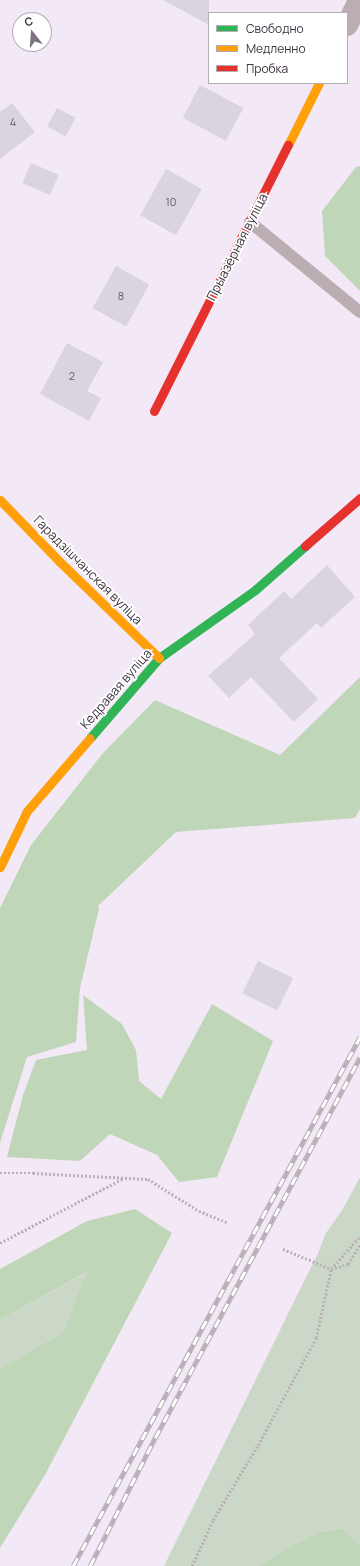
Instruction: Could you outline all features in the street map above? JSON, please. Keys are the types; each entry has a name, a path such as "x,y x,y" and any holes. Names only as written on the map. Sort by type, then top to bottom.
{"street":[{"path":"348,23 359,0"},
{"name":"Прыазёрная вуліца","path":"154,411 319,84"},
{"name":"Кедравая вуліца","path":"0,867 27,811 159,658 254,590 360,498"},
{"name":"Гарадзішчанская вуліца","path":"0,500 60,562 159,658"}],"lane":[{"path":"250,222 360,312"}],"path":[{"path":"0,1174 34,1173 148,1179 200,1211 228,1223"},
{"path":"0,1243 122,1178"},
{"path":"192,1566 213,1520 258,1445 316,1338 332,1270 342,1254 360,1236"},
{"path":"284,1249 332,1270 348,1264 360,1245"}],"green space":[{"path":"360,166 360,291 325,256 322,211 356,167"},
{"path":"360,677 360,809 355,818 176,832 98,906 99,909 80,988 76,1042 27,1057 0,1143 0,908 31,845 103,753 155,700 280,755"},
{"path":"83,995 122,1024 136,1050 139,1081 161,1099 212,1004 273,1041 217,1177 179,1182 157,1155 110,1134 80,1161 7,1157 23,1095 36,1060 87,1050"},
{"path":"360,1177 360,1545 342,1528 319,1532 289,1547 259,1566 164,1566 318,1253 326,1233 343,1209"},
{"path":"135,1209 172,1233 45,1475 0,1548 0,1369 63,1332 87,1272 0,1320 0,1269 87,1221"},
{"path":"88,1272 63,1332 0,1369 0,1320"},
{"path":"342,1528 360,1545 360,1566 259,1566 289,1547 319,1532"}],"building":[{"path":"163,0 209,0 208,24"},
{"path":"200,85 243,108 226,141 183,118"},
{"path":"12,103 35,132 0,159 0,112"},
{"path":"57,108 76,118 66,136 47,127"},
{"path":"31,163 59,175 50,195 22,183"},
{"path":"166,169 202,189 176,235 140,215"},
{"path":"116,266 149,284 126,326 93,308"},
{"path":"67,343 103,362 87,391 101,398 89,421 40,394"},
{"path":"327,565 355,597 321,628 317,623 279,658 318,699 294,722 251,677 229,698 208,676 255,634 248,625 284,591 291,599"},
{"path":"258,961 293,978 277,1010 242,993"}],"railway":[{"path":"73,1566 360,1037"},
{"path":"90,1566 155,1438 360,1058"}],"traffic: fast":[{"path":"90,738 159,658 255,590 305,546"}],"traffic: slow":[{"path":"288,145 318,84"},
{"path":"0,500 60,562 159,658"},
{"path":"0,867 27,811 90,738"}],"traffic: jam":[{"path":"154,411 288,145"},
{"path":"305,546 360,498"}]}
